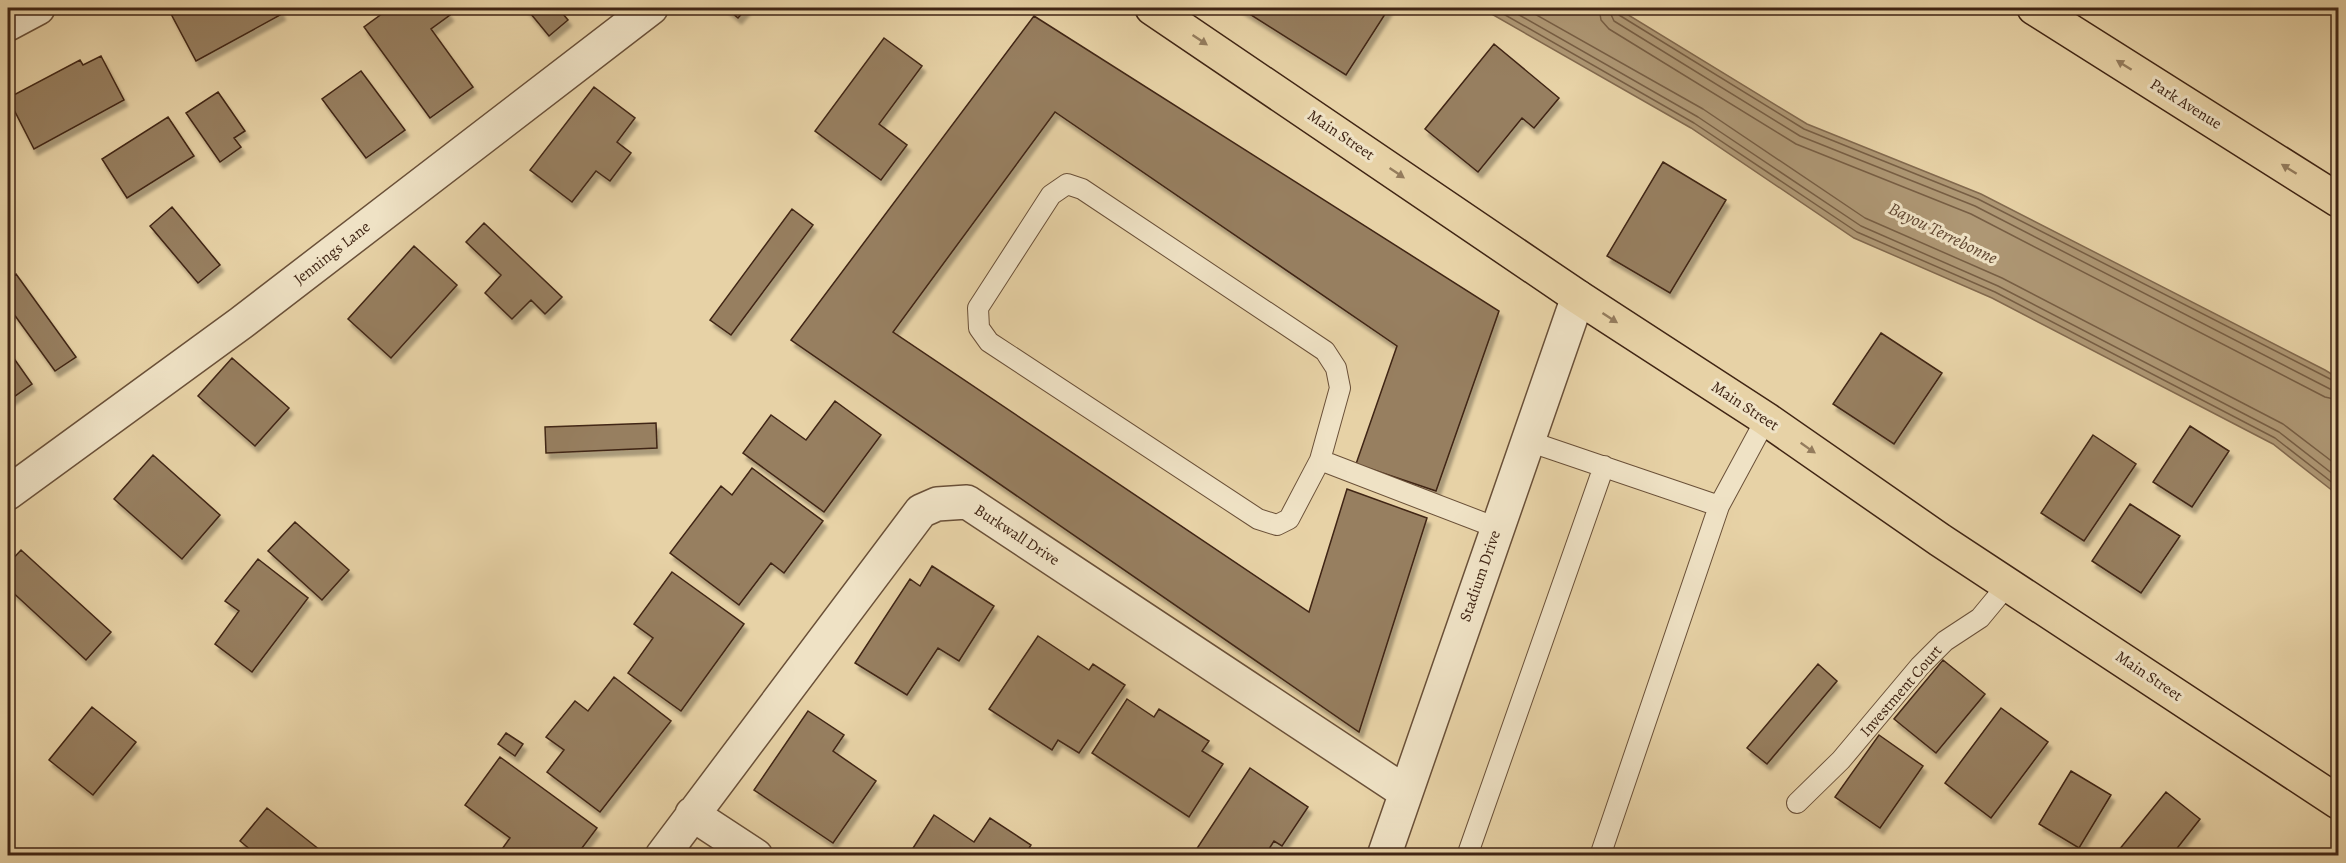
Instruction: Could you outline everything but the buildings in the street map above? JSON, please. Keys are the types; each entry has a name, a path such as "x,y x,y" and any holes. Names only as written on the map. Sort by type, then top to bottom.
{"main road":[{"name":"Main Street","path":"1152,8 1578,297 1766,419 1940,540 2009,583 2338,802"},
{"name":"Park Avenue","path":"2034,8 2338,200"}],"street":[{"path":"8,24 38,8"},
{"name":"Jennings Lane","path":"8,493 241,323 651,8"},
{"name":"Stadium Drive","path":"1384,855 1578,297"},
{"name":"Burkwall Drive","path":"662,855 921,511 937,504 966,502 1405,792"},
{"path":"692,814 756,855"}],"lane":[{"path":"1068,184 1082,189 1325,351 1336,368 1340,387 1320,460 1288,519 1277,525 1258,519 989,342 979,328 978,308 1051,195 1068,184"},
{"path":"1600,855 1719,506 1766,419"},
{"path":"1528,441 1719,506"},
{"path":"1320,460 1497,528"},
{"path":"1467,855 1604,466"},
{"name":"Investment Court","path":"1797,803 1841,760 1944,641 1980,618 2009,583"}],"water":[{"name":"Bayou Terrebonne","path":"1481,8 1617,8 1807,124 1981,194 2325,370 2338,378 2338,495 2273,444 1992,298 1854,238 1691,128"}]}
